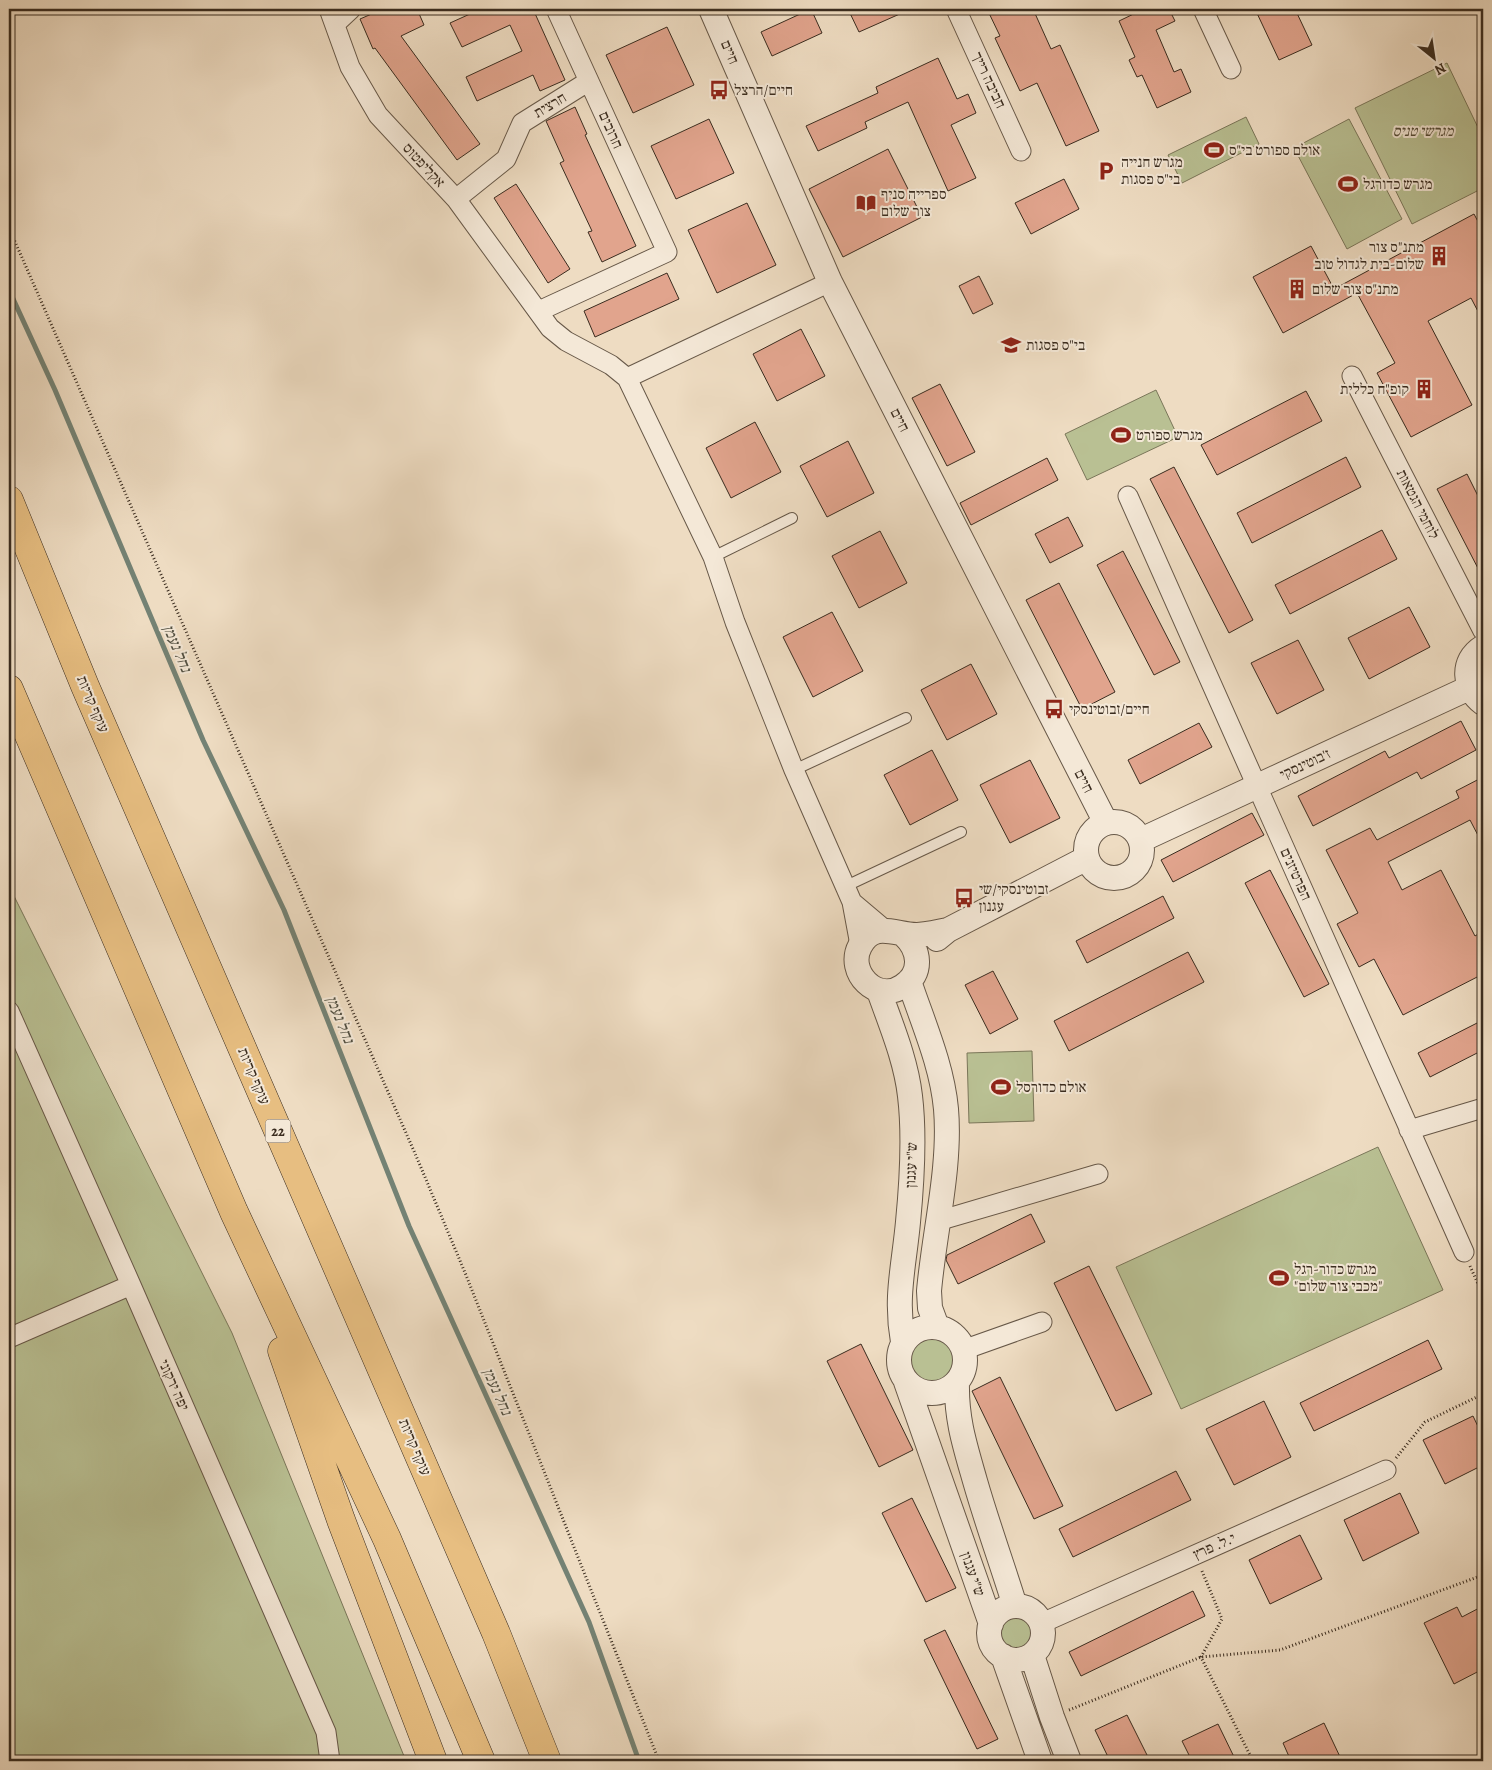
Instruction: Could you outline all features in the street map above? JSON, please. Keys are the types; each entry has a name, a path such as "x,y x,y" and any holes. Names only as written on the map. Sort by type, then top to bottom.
{"highway":[{"name":"עוקף קריות","path":"9,500 85,686 496,1632 547,1761"},
{"path":"9,690 234,1212 387,1539 481,1761"},
{"path":"234,1212 341,1520 433,1761"}],"street":[{"path":"332,16 351,9"},
{"name":"חרובים","path":"539,311 667,252 556,9"},
{"name":"חיים","path":"711,9 830,282 1106,823"},
{"name":"חביבה רייך","path":"956,9 1021,151"},
{"path":"1204,9 1231,69"},
{"name":"אקליפטוס","path":"332,16 350,67 378,115 456,199 550,328 566,341 610,364 627,378"},
{"name":"חרצית","path":"456,199 506,159 522,123 589,81"},
{"path":"830,282 627,378 713,557 735,622 794,770 848,895 860,945"},
{"name":"לוחמי הגטאות","path":"1352,376 1483,632"},
{"name":"הפרטיזנים","path":"1128,496 1464,1252"},
{"path":"1476,696 1467,677 1468,666 1472,657 1483,647"},
{"name":"ז'בוטינסקי","path":"1141,840 1257,786 1476,696"},
{"path":"1116,822 1127,825 1135,831 1141,840 1142,855 1135,868 1128,875 1108,878 1099,874 1091,867 1087,858 1086,847 1089,837 1096,828 1106,823 1116,822"},
{"path":"948,930 918,935 875,932 866,937 860,945 856,956 857,969 862,979 880,991 901,988 929,947 948,930 1087,858"},
{"path":"848,895 894,932 911,941 916,951 913,972"},
{"name":"ש\"י עגנון","path":"913,972 941,1077 946,1109 947,1142 929,1291 930,1308 937,1327"},
{"name":"ש\"י עגנון","path":"880,991 899,1049 910,1096 912,1149 908,1222 901,1269 899,1304 903,1342"},
{"name":"יפה ירקוני","path":"9,1011 326,1732 330,1761"},
{"path":"1409,1130 1483,1108"},
{"path":"938,1220 1098,1174"},
{"path":"9,1338 131,1285"},
{"path":"963,1350 1042,1322"},
{"path":"928,1327 937,1327 953,1335 959,1341 963,1350 964,1367 956,1382 948,1390 926,1393 915,1389 906,1382 898,1363 899,1352 903,1342 911,1334 928,1327"},
{"name":"ש\"י עגנון","path":"906,1382 991,1624"},
{"name":"ש\"י עגנון","path":"956,1382 958,1417 962,1435 992,1539 1015,1606"},
{"name":"י.ל. פרץ","path":"1042,1623 1386,1470"},
{"path":"1015,1606 1031,1610 1042,1623 1043,1630 1041,1644 1032,1655 1018,1660 1010,1659 997,1652 990,1639 991,1624 994,1617 1000,1612 1015,1606"},
{"path":"1032,1655 1052,1717 1069,1761"},
{"path":"1003,1656 1040,1761"}],"lane":[{"path":"713,557 792,518"},
{"path":"794,770 906,718"},
{"path":"848,895 961,832"}],"path":[{"path":"9,228 417,1158 466,1275 659,1761"},
{"path":"1464,1252 1483,1296"},
{"path":"1386,1470 1425,1422 1483,1394"},
{"path":"1195,1555 1222,1618 1201,1657"},
{"path":"1052,1717 1201,1657 1280,1650 1483,1575"},
{"path":"1201,1657 1253,1761"}],"green space":[{"name":"מגרשי טניס","path":"1447,63 1483,138 1483,188 1412,224 1355,108"},
{"name":"אולם ספורט בי\"ס","path":"1246,117 1259,144 1182,183 1168,155"},
{"name":"מגרש כדורגל","path":"1349,119 1402,219 1347,249 1294,148"},
{"name":"מגרש ספורט","path":"1156,390 1178,437 1087,480 1065,434"},
{"path":"9,886 232,1333 406,1761 9,1761"},
{"name":"אולם כדורסל","path":"1032,1051 1034,1121 969,1123 967,1053"},
{"name":"מגרש כדור-רגל \"מכבי צור שלום\"","path":"1378,1147 1443,1290 1181,1409 1116,1267"},
{"path":"933,1336 942,1338 950,1343 955,1351 957,1360 955,1369 950,1377 942,1382 933,1384 924,1382 916,1377 911,1369 909,1360 911,1351 916,1343 924,1338"},
{"path":"1017,1614 1031,1619 1036,1633 1031,1647 1017,1652 1003,1647 998,1633 1003,1619"}],"building":[{"path":"383,9 417,9 424,25 401,36 480,144 457,160 375,48 373,49 360,19"},
{"path":"481,9 533,9 565,80 540,91 533,75 477,101 466,77 522,51 510,25 462,47 450,23"},
{"path":"811,9 822,33 772,56 761,32"},
{"path":"848,9 911,9 859,32"},
{"path":"987,9 1033,9 1051,49 1060,45 1099,131 1066,146 1037,83 1020,91 995,38 1000,36"},
{"path":"1144,9 1169,9 1175,21 1156,30 1174,72 1181,69 1191,92 1157,108 1142,75 1137,77 1129,60 1135,57 1119,21"},
{"path":"1255,9 1295,9 1312,45 1279,60"},
{"path":"667,27 694,85 633,113 606,55"},
{"path":"938,58 957,99 968,94 976,113 951,125 976,178 948,191 908,102 865,122 867,128 818,151 806,126 878,93 876,87"},
{"path":"575,107 587,134 585,135 636,246 602,262 588,232 592,231 560,163 564,161 546,121"},
{"path":"709,119 734,173 676,199 651,146"},
{"name":"ספרייה סניף צור שלום","path":"888,149 922,217 843,257 809,189"},
{"path":"1064,179 1079,209 1031,234 1015,203"},
{"path":"516,184 570,269 548,283 494,198"},
{"path":"747,203 776,265 717,293 688,230"},
{"path":"1474,214 1483,231 1483,321 1471,298 1428,321 1472,405 1411,437 1377,373 1395,363 1357,293 1283,333 1253,277 1311,246 1334,289"},
{"path":"667,273 679,299 595,337 584,311"},
{"path":"979,276 993,304 973,314 959,286"},
{"path":"801,329 825,376 777,401 753,354"},
{"path":"940,384 975,452 947,466 912,398"},
{"path":"1306,391 1322,421 1217,475 1201,445"},
{"path":"755,422 781,472 731,498 706,448"},
{"path":"848,441 874,493 827,517 800,466"},
{"path":"1346,457 1361,487 1252,543 1237,513"},
{"path":"1047,458 1058,480 971,525 960,503"},
{"path":"1174,467 1253,620 1229,633 1150,479"},
{"path":"1467,474 1483,506 1483,578 1437,489"},
{"path":"1068,517 1083,546 1050,563 1035,534"},
{"path":"1382,530 1397,559 1290,614 1275,585"},
{"path":"880,531 907,583 859,608 832,556"},
{"path":"1123,551 1180,662 1154,675 1097,565"},
{"path":"1059,583 1115,692 1082,709 1026,600"},
{"path":"1409,607 1430,647 1369,679 1348,638"},
{"path":"832,612 863,671 813,697 783,637"},
{"path":"1298,640 1324,690 1277,714 1251,663"},
{"path":"971,664 997,714 947,740 921,690"},
{"path":"1461,721 1476,750 1421,779 1417,772 1313,826 1298,796 1385,751 1389,758"},
{"path":"1199,723 1212,747 1140,784 1128,760"},
{"path":"932,750 958,800 910,825 884,775"},
{"path":"1030,760 1060,818 1010,843 980,785"},
{"path":"1483,777 1483,845 1470,820 1388,862 1402,890 1441,870 1475,936 1483,931 1483,974 1403,1015 1374,959 1359,967 1337,924 1358,913 1326,850 1370,828 1377,840 1459,798 1456,791"},
{"path":"1252,813 1264,835 1173,882 1161,860"},
{"path":"1270,870 1329,984 1304,997 1245,883"},
{"path":"1163,896 1174,918 1087,963 1076,941"},
{"path":"1188,952 1204,982 1069,1051 1054,1021"},
{"path":"993,971 1018,1019 990,1034 965,985"},
{"path":"1483,1020 1483,1050 1430,1077 1418,1053"},
{"path":"1031,1214 1045,1242 958,1284 946,1260 947,1255"},
{"path":"1089,1266 1152,1394 1116,1411 1054,1283"},
{"path":"1428,1340 1442,1369 1314,1431 1300,1403"},
{"path":"861,1344 913,1450 879,1467 827,1361"},
{"path":"1000,1377 1063,1506 1034,1519 972,1391"},
{"path":"1264,1401 1291,1457 1234,1485 1206,1429"},
{"path":"1473,1416 1483,1437 1483,1465 1445,1484 1423,1440"},
{"path":"1176,1471 1191,1500 1073,1557 1059,1529"},
{"path":"1400,1493 1419,1533 1363,1561 1344,1520"},
{"path":"912,1498 956,1588 926,1602 882,1513"},
{"path":"1300,1535 1322,1579 1270,1604 1249,1560"},
{"path":"1193,1591 1205,1616 1081,1676 1069,1652"},
{"path":"1483,1606 1483,1669 1454,1684 1424,1623 1457,1607 1462,1617"},
{"path":"945,1630 998,1739 977,1749 924,1640"},
{"path":"1127,1715 1150,1761 1110,1761 1095,1730"},
{"path":"1324,1723 1342,1761 1291,1761 1283,1743"},
{"path":"1218,1724 1236,1761 1192,1761 1182,1741"}],"waterway":[{"name":"נחל נעמן","path":"9,290 55,390 203,740 284,910 409,1226 589,1622 639,1761"}],"place":[{"name":"חיים/הרצל","path":"719,90"},
{"name":"אולם ספורט בי\"ס","path":"1214,150"},
{"name":"מגרש חנייה בי\"ס פסגות","path":"1106,171"},
{"name":"מגרש כדורגל","path":"1348,184"},
{"name":"ספרייה סניף צור שלום","path":"866,203"},
{"name":"מתנ\"ס צור שלום-בית לגדול טוב","path":"1439,256"},
{"name":"מתנ\"ס צור שלום","path":"1297,289"},
{"name":"בי\"ס פסגות","path":"1011,345"},
{"name":"קופ\"ח כללית","path":"1424,389"},
{"name":"מגרש ספורט","path":"1121,435"},
{"name":"חיים/זבוטינסקי","path":"1054,709"},
{"name":"זבוטינסקי/שי עגנון","path":"964,898"},
{"name":"אולם כדורסל","path":"1001,1087"},
{"name":"מגרש כדור-רגל \"מכבי צור שלום\"","path":"1279,1278"}]}
